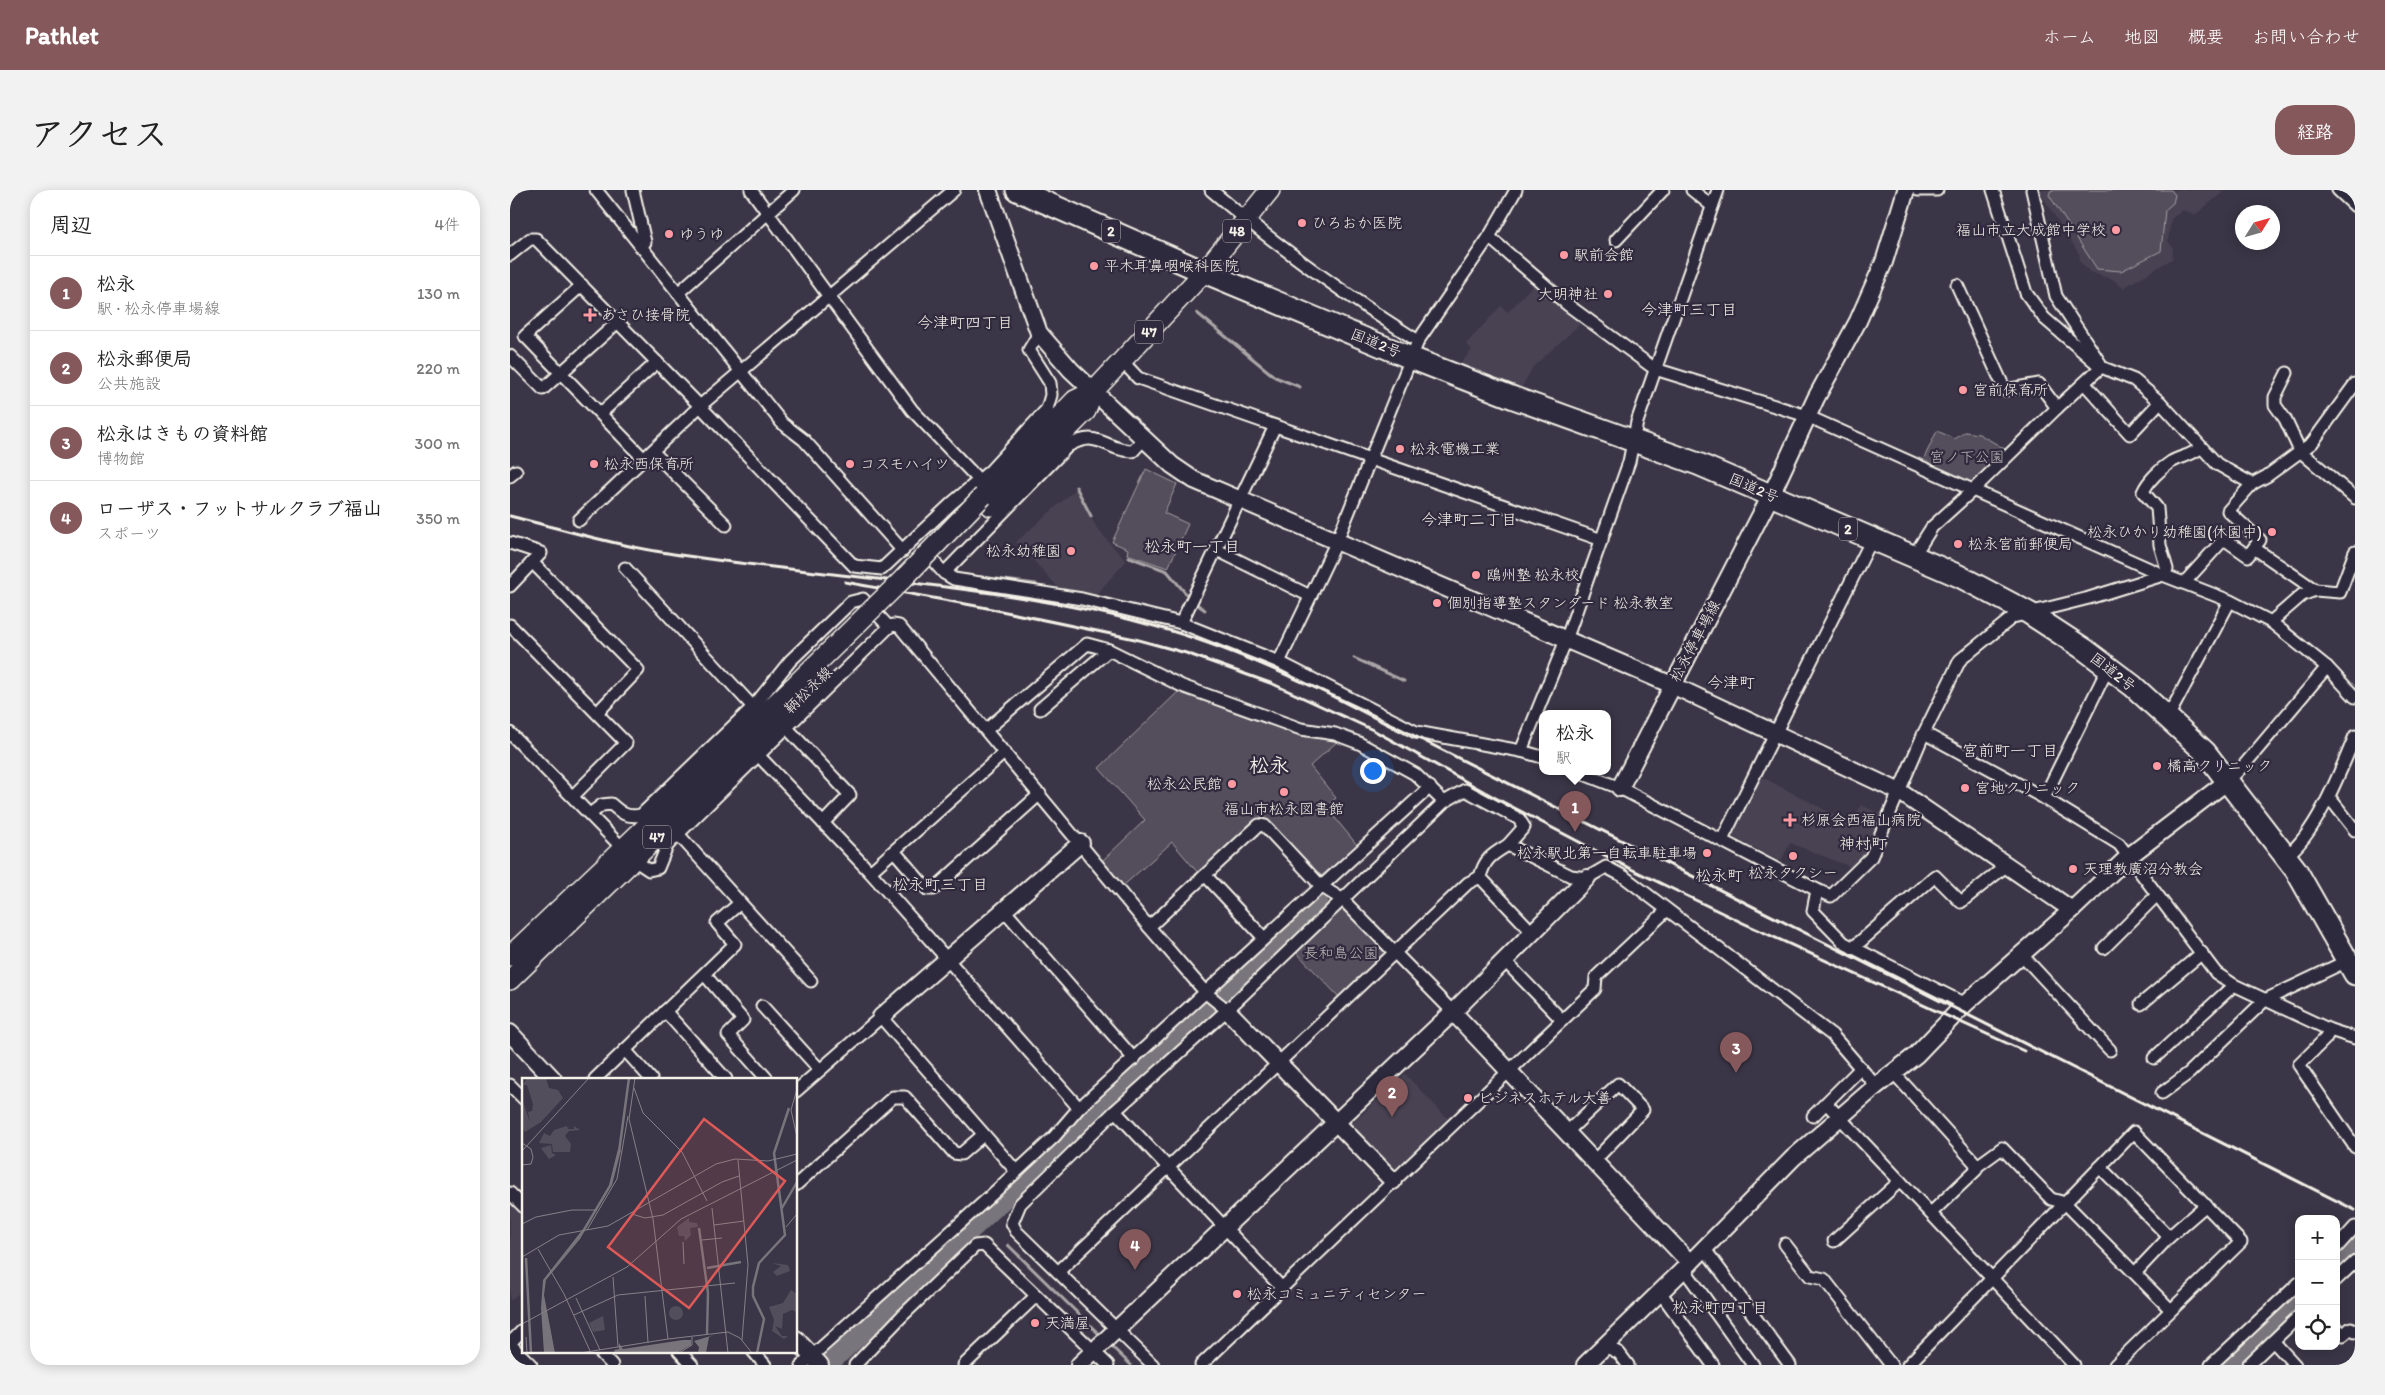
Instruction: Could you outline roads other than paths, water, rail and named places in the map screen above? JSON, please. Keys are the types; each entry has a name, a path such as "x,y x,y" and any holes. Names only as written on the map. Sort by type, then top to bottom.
{"highway":[{"name":"国道2号","path":"1017,190 1204,272 1385,347 1414,349 1634,442 1698,464 1959,576 2029,613 2108,668 2168,717 2205,752 2296,870 2352,964"}],"main road":[{"name":"48","path":"1204,272 1270,190"},
{"name":"鞆松永線","path":"510,956 629,853 800,689 1075,400 1094,391 1204,272"},
{"name":"鞆松永線","path":"510,980 629,853"}],"street":[{"path":"596,190 782,423 804,440 903,551"},
{"path":"633,190 644,242 641,247"},
{"path":"751,190 912,410 985,494"},
{"path":"678,293 794,190"},
{"path":"579,520 700,406 954,190"},
{"path":"988,190 1039,333 1071,370 1172,465 1194,480 1672,685 1900,792 2072,910"},
{"path":"1211,190 1246,220 1398,329 1414,349"},
{"path":"1279,662 1337,541 1372,459 1414,349 1488,237 1516,190"},
{"path":"1616,240 1663,190"},
{"path":"1692,190 1712,206"},
{"path":"1521,751 1566,640 1630,462 1637,422 1718,190"},
{"name":"松永停車場線","path":"1620,788 1771,495 1807,416 1858,321 1884,262 1906,190"},
{"path":"1918,190 1937,190"},
{"path":"1993,190 2026,293 2044,318 2098,358 2102,368 2134,380 2160,402 2200,448 2217,464 2252,484"},
{"path":"2032,190 2056,296 2087,349"},
{"path":"2338,190 2355,206"},
{"path":"1488,237 1568,305 1656,369 1807,416 2163,575 2230,601 2271,622 2327,667 2355,697"},
{"path":"510,255 530,239 536,239 854,566 882,569 914,540 985,494 990,472 1047,408 1051,395 1050,383 1046,374 1031,356 1029,350 1039,333"},
{"path":"582,285 525,336 601,413 726,525"},
{"path":"1957,286 2005,390 2039,384 2057,408"},
{"path":"510,356 542,388 618,322"},
{"path":"1385,347 1398,329"},
{"path":"1122,361 1138,378 1359,457 1372,459 1602,540"},
{"path":"601,413 657,362"},
{"path":"1914,557 1932,527 2057,408 2102,368"},
{"path":"2287,373 2275,398 2275,405 2300,451 2355,498"},
{"path":"2084,383 2130,434 2160,402"},
{"path":"2184,583 2224,539 2248,556 2260,540 2228,510 2252,484 2267,476 2312,443 2355,384"},
{"path":"1181,623 1241,501 1275,426"},
{"path":"944,573 1068,446 1085,438 1095,439 1126,451 1133,451 1144,439"},
{"path":"1586,775 1620,788 1832,896 1870,857 1900,792 1924,733 1960,660 2013,618 2089,598 2163,575 2167,569 2160,545 2157,508 2143,492 2148,483 2171,462 2194,454 2200,448"},
{"path":"1722,840 1774,732 1872,539"},
{"path":"914,540 944,573 954,579 1082,599 1181,623 1279,662 1416,732 1521,751 1539,756"},
{"path":"510,543 541,553 510,586"},
{"path":"2254,548 2315,590"},
{"path":"1217,550 1310,596"},
{"path":"2271,622 2302,595 2315,590 2340,592 2355,552"},
{"path":"532,562 638,670 597,713"},
{"path":"625,568 753,707"},
{"path":"590,814 602,805 611,804 630,818 641,815 753,707 790,661 851,602 862,599 889,627"},
{"path":"2168,717 2230,601"},
{"path":"510,625 626,743 573,796"},
{"path":"510,733 629,853 649,870 658,868 667,846 678,834 889,627 893,625 899,626 1149,927 1206,992 1227,1010 1278,1064 1337,1121 1393,1181"},
{"path":"986,730 1087,644 1109,650 1182,686 1301,729 1336,734 1359,744 1398,764 1430,787 1444,802"},
{"path":"1040,709 1109,650"},
{"path":"1585,1365 1687,1266 1792,1158 1876,1086 1916,1055 1965,1004 2072,910 2128,857 2228,780 2245,764 2327,667"},
{"path":"2044,798 2108,668"},
{"path":"786,727 850,795 823,823"},
{"path":"1924,733 2044,798 2119,844 2216,973 2234,985 2265,1000 2330,1030 2355,1038"},
{"path":"2286,856 2296,849 2329,797 2355,736"},
{"path":"870,872 1004,752"},
{"path":"758,754 870,872 946,960 1080,1108"},
{"path":"798,1342 813,1362 1054,1136 1080,1108 1430,787"},
{"path":"1058,1272 1468,883 1480,877 1484,864 1493,854 1508,845 1524,827 1519,819 1465,790 1444,802 1227,1010 1115,1111 1020,1204 1014,1213 1012,1223 1016,1231 1058,1272 1104,1340 1108,1365"},
{"path":"894,851 927,889 934,889 1040,794"},
{"path":"2329,797 2355,830"},
{"path":"1149,927 1259,825 1265,826 1321,886 1343,900 1396,952 1594,1160 1687,1266 1753,1365"},
{"path":"678,834 811,981"},
{"path":"798,1089 1081,843"},
{"path":"1508,845 1571,876 1587,878"},
{"path":"1854,948 1935,876 1960,902 2007,865"},
{"path":"1079,1365 1453,1012 1587,878 1606,867 1623,876 1832,1035 1876,1086"},
{"path":"1205,875 1264,938"},
{"path":"1480,877 1533,933"},
{"path":"1817,890 1813,911 1844,943 1965,1004"},
{"path":"2104,948 2157,895"},
{"path":"596,1078 735,944 717,923 740,903"},
{"path":"1004,910 1134,1059"},
{"path":"1201,1365 1595,989 1596,977 1667,910"},
{"path":"2141,1004 2202,954"},
{"path":"2022,955 2110,1050"},
{"path":"1505,961 1562,1020"},
{"path":"2162,1093 2190,1073 2265,1000 2352,964"},
{"path":"705,975 742,1020 728,1035 765,1078"},
{"path":"2154,1058 2234,985"},
{"path":"762,1006 820,1070"},
{"path":"665,1011 725,1078"},
{"path":"881,1017 1016,1171"},
{"path":"2330,1030 2325,1039 2299,1066 2355,1147"},
{"path":"510,1033 553,1078"},
{"path":"625,1050 649,1078"},
{"path":"1813,1116 1861,1068"},
{"path":"1893,1072 1976,1164 1976,1167"},
{"path":"510,1084 522,1098"},
{"path":"1567,1132 1618,1084 1643,1110 1594,1160"},
{"path":"798,1183 893,1097 905,1097 954,1153 961,1154 983,1135"},
{"path":"1826,1103 2074,1365"},
{"path":"1115,1111 1281,1287"},
{"path":"1908,1365 1993,1280 2134,1132 2241,1242 2114,1365"},
{"path":"1931,1213 1976,1170 1976,1167 2002,1148 2051,1199 2065,1203 2170,1309"},
{"path":"2100,1167 2170,1237"},
{"path":"1834,1241 1900,1181"},
{"path":"510,1193 522,1204"},
{"path":"2135,1273 2170,1237 2206,1205"},
{"path":"2340,1244 2355,1227"},
{"path":"1785,1244 1810,1276 1824,1279 1891,1365"},
{"path":"855,1365 902,1316 975,1246 984,1245 1036,1296 1104,1340 1153,1365"},
{"path":"1704,1248 1790,1365"},
{"path":"2340,1276 2355,1262"},
{"path":"2212,1365 2295,1287"},
{"path":"1660,1292 1713,1365"},
{"path":"964,1365 1036,1296"},
{"path":"2248,1365 2295,1320"},
{"path":"2340,1332 2343,1335 2351,1328 2355,1332"},
{"path":"522,1331 510,1343 530,1365"},
{"path":"2272,1341 2295,1365"},
{"path":"1605,1346 1619,1353 1628,1365"},
{"path":"600,1352 612,1365"},
{"path":"680,1352 692,1365"},
{"path":"754,1352 765,1365"}],"waterway":[{"path":"1197,313 1275,377 1300,387"},
{"path":"1076,487 1091,516"},
{"path":"1129,557 1167,571 1187,595"},
{"path":"966,575 1036,584"},
{"path":"1195,603 1205,610"},
{"path":"1354,658 1404,681"},
{"path":"828,1365 1319,903"},
{"path":"1008,1245 1102,1337"},
{"path":"2339,1260 2355,1245"},
{"path":"2231,1365 2295,1303"},
{"path":"1110,1345 1131,1365"}],"railway":[{"path":"510,516 600,540 655,551 1022,598 1083,609 1143,623 1198,639 1277,671 1355,706 2355,1210"},
{"path":"845,582 982,607 1135,639 1186,653 1273,684 1373,730 1501,801 1629,868 1743,923 2024,1051"}],"place":[{"name":"ひろおか医院","path":"1302,223"},
{"name":"福山市立大成館中学校","path":"2116,230"},
{"name":"ゆうゆ","path":"669,234"},
{"name":"駅前会館","path":"1564,255"},
{"name":"平木耳鼻咽喉科医院","path":"1094,266"},
{"name":"大明神社","path":"1608,294"},
{"name":"あさひ接骨院","path":"590,315"},
{"name":"宮前保育所","path":"1963,390"},
{"name":"松永電機工業","path":"1400,449"},
{"name":"松永西保育所","path":"594,464"},
{"name":"コスモハイツ","path":"850,464"},
{"name":"松永ひかり幼稚園(休園中)","path":"2272,532"},
{"name":"松永宮前郵便局","path":"1958,544"},
{"name":"松永幼稚園","path":"1071,551"},
{"name":"鴎州塾 松永校","path":"1476,575"},
{"name":"個別指導塾スタンダード 松永教室","path":"1437,603"},
{"name":"橘高クリニック","path":"2157,766"},
{"name":"松永公民館","path":"1232,784"},
{"name":"宮地クリニック","path":"1965,788"},
{"name":"福山市松永図書館","path":"1284,792"},
{"name":"杉原会西福山病院","path":"1790,820"},
{"name":"松永","path":"1575,832"},
{"name":"松永駅北第一自転車駐車場","path":"1707,853"},
{"name":"松永タクシー","path":"1793,856"},
{"name":"天理教廣沼分教会","path":"2073,869"},
{"name":"松永はきもの資料館","path":"1736,1073"},
{"name":"ビジネスホテル大善","path":"1468,1098"},
{"name":"松永郵便局","path":"1392,1117"},
{"name":"ローザス・フットサルクラブ福山","path":"1135,1270"},
{"name":"松永コミュニティセンター","path":"1237,1294"},
{"name":"天満屋","path":"1035,1323"}],"district":[{"name":"今津町三丁目","path":"1689,309"},
{"name":"今津町四丁目","path":"965,322"},
{"name":"今津町二丁目","path":"1469,519"},
{"name":"松永町一丁目","path":"1192,546"},
{"name":"今津町","path":"1731,682"},
{"name":"宮前町一丁目","path":"2010,750"},
{"name":"松永","path":"1269,765"},
{"name":"神村町","path":"1863,843"},
{"name":"松永町","path":"1719,875"},
{"name":"松永町三丁目","path":"940,884"},
{"name":"松永町四丁目","path":"1720,1307"}],"park label":[{"name":"宮ノ下公園","path":"1967,457"},
{"name":"長和島公園","path":"1341,953"}]}
